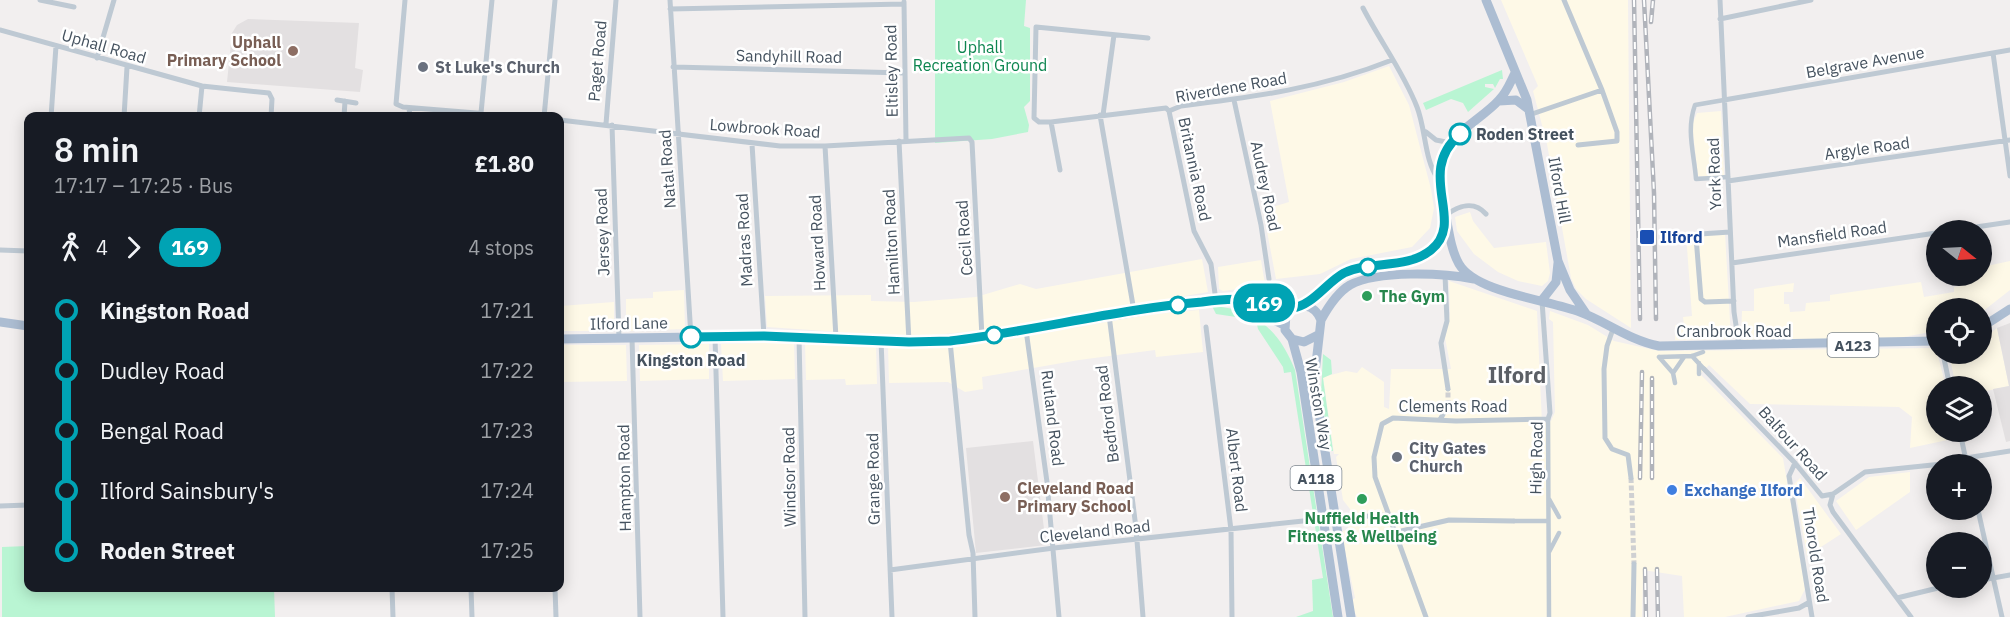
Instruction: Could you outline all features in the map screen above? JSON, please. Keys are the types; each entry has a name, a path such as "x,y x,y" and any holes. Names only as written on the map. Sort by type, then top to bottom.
{"main road":[{"name":"Ilford Hill","path":"1486,0 1515,73 1521,81 1558,261 1570,290 1587,315"},
{"path":"1475,279 1460,266 1453,249 1438,179 1443,156 1451,142 1499,101 1515,73"},
{"path":"1499,101 1516,99 1528,112"},
{"path":"1284,325 1286,314 1343,274 1419,258 1433,249 1442,231 1446,215"},
{"path":"1542,300 1556,282 1558,261"},
{"name":"A118","path":"1318,335 1321,320 1334,301 1350,285 1425,273 1475,279 1525,297 1542,300"},
{"name":"Ilford Lane","path":"564,339 764,336 909,342 950,341 1134,311 1216,301 1243,299 1297,307"},
{"name":"Cranbrook Road","path":"1542,300 1587,315 1634,340 1659,346 1926,342"},
{"name":"Ilford Lane","path":"1234,301 1284,325"},
{"path":"1297,307 1312,308 1321,320"},
{"path":"1992,321 2010,309"},
{"path":"0,322 24,325"},
{"name":"A118","path":"1284,325 1292,339"},
{"path":"1292,339 1304,342 1318,335"},
{"name":"Winston Way","path":"1318,335 1314,381 1351,617"},
{"name":"Winston Way","path":"1292,339 1301,372 1338,617"}],"street":[{"path":"40,0 74,7"},
{"path":"97,58 114,0"},
{"path":"405,0 396,104 410,108 455,112"},
{"path":"478,112 492,0"},
{"path":"544,112 555,0"},
{"name":"Paget Road","path":"609,124 616,0"},
{"name":"Natal Road","path":"670,0 691,337"},
{"path":"1564,0 1617,132 1617,141 1578,145"},
{"name":"York Road","path":"1720,0 1734,312 1739,346"},
{"path":"1720,19 1811,0"},
{"path":"670,9 904,2"},
{"name":"Eltisley Road","path":"903,141 904,2"},
{"path":"1363,8 1417,105 1433,172 1438,179"},
{"name":"Riverdene Road","path":"1114,35 1036,27 1033,108 1037,122 1166,108 1169,111 1181,106 1273,95 1340,80 1392,60"},
{"name":"Uphall Road","path":"0,30 202,86 269,93 272,96 271,112"},
{"path":"1134,311 1102,115 1114,35 1148,38"},
{"path":"51,112 56,46"},
{"name":"Belgrave Avenue","path":"1724,100 2010,50"},
{"path":"1994,53 2008,140 2010,176"},
{"path":"124,112 128,67"},
{"name":"Sandyhill Road","path":"673,67 904,73"},
{"path":"200,112 202,86"},
{"path":"1528,112 1602,90"},
{"path":"337,100 356,103"},
{"name":"Audrey Road","path":"1234,100 1261,225 1269,279"},
{"path":"1724,100 1695,105 1690,120 1690,139 1696,179 1728,179"},
{"path":"344,112 345,101"},
{"name":"Britannia Road","path":"1169,111 1194,231 1211,264 1216,301"},
{"name":"Lowbrook Road","path":"564,120 609,124 752,144 825,146 969,138"},
{"path":"1051,122 1060,170"},
{"name":"Jersey Road","path":"609,124 619,338"},
{"path":"1425,131 1436,140 1451,142"},
{"name":"Cecil Road","path":"969,138 972,142 982,337"},
{"name":"Argyle Road","path":"1728,179 2008,140"},
{"name":"Hamilton Road","path":"903,141 909,342"},
{"name":"Madras Road","path":"752,144 764,336"},
{"name":"Howard Road","path":"825,146 836,338"},
{"path":"1446,215 1455,208 1467,206 1477,206 1485,214"},
{"path":"1992,225 2010,222"},
{"path":"1730,232 1700,234 1696,237 1701,298 1705,302 1734,301"},
{"name":"Mansfield Road","path":"1732,263 1926,234"},
{"path":"0,250 24,251"},
{"path":"1446,274 1447,321 1441,343 1448,372 1448,389"},
{"name":"High Road","path":"1542,300 1547,337 1551,413 1548,419 1549,617"},
{"name":"Bedford Road","path":"1109,315 1137,541 1143,617"},
{"name":"Albert Road","path":"1206,327 1231,530 1232,617"},
{"path":"1614,329 1608,340 1604,369 1605,438 1612,449 1628,454 1631,478"},
{"name":"Rutland Road","path":"1026,330 1054,548 1059,617"},
{"path":"715,337 723,617"},
{"name":"Windsor Road","path":"799,337 805,617"},
{"name":"Hampton Road","path":"632,338 640,617"},
{"name":"Grange Road","path":"881,340 892,617"},
{"path":"950,341 969,535 973,553 975,617"},
{"path":"1675,383 1673,373 1659,357 1684,357 1703,352"},
{"path":"1692,356 1699,363 1702,372"},
{"path":"1673,373 1684,357"},
{"name":"Balfour Road","path":"1702,372 1796,463 1822,495 1833,494 1830,505 1834,514 1911,617"},
{"path":"1441,418 1448,405"},
{"name":"Clements Road","path":"1426,617 1397,532 1387,515 1375,477 1374,457 1382,424 1393,418 1441,418 1456,421 1548,419"},
{"path":"1992,456 2010,451"},
{"name":"Thorold Road","path":"1796,463 1789,476 1812,617"},
{"path":"1833,494 1865,472 1926,466"},
{"path":"1548,496 1559,517"},
{"path":"0,506 24,505"},
{"path":"1334,518 1387,515"},
{"name":"Cleveland Road","path":"890,570 1054,548 1137,541 1303,520"},
{"path":"1397,532 1449,520 1548,521"},
{"path":"1980,520 2002,617"},
{"path":"1549,553 1559,533"},
{"path":"1634,564 1634,617"},
{"path":"1994,578 2010,575"},
{"path":"1897,598 1926,591"},
{"path":"392,592 393,617"},
{"path":"471,592 472,617"},
{"path":"555,592 556,617"},
{"path":"1748,617 1799,608 1808,603"}],"shaded area":[{"path":"1501,0 1628,0 1631,328 1586,299 1576,289 1571,278 1547,144 1533,91 1538,86"},
{"name":"Uphall Primary School","path":"248,19 359,23 355,68 363,70 360,92 227,82 232,33 237,25"},
{"path":"1389,66 1409,105 1431,189 1434,208 1430,228 1412,247 1351,259 1320,274 1276,279 1263,210 1289,202 1270,101 1344,82"},
{"path":"1721,111 1724,176 1698,176 1692,125 1697,113"},
{"path":"1470,212 1473,221 1494,248 1546,242 1550,273 1548,281 1542,286 1518,281 1498,272 1474,254 1457,231 1455,217"},
{"path":"1725,233 1731,339 1675,340 1675,325 1684,325 1683,317 1692,316 1686,234"},
{"path":"1202,259 1208,292 995,329 914,337 767,327 765,296 871,295 871,301 914,302 976,297 1020,284 1036,289"},
{"path":"1261,260 1265,284 1223,291 1219,289 1218,267"},
{"path":"2010,261 2010,290 1992,304 1992,298 1926,298 1926,333 1898,338 1744,340 1741,338 1742,311 1754,311 1754,289 1794,283 1793,292 1784,292 1784,304 1789,304 1790,312 1805,311 1806,303 1830,301 1830,295 1921,282 1924,297 1954,292 1954,287 1992,286 1992,265"},
{"path":"1449,281 1537,311 1542,424 1551,421 1555,412 1553,322 1549,319 1550,311 1588,325 1614,341 1659,351 1926,348 1926,364 1940,364 1943,376 1926,376 1926,442 1938,442 1910,448 1912,417 1899,407 1750,404 1709,365 1700,374 1783,458 1805,589 1799,601 1725,617 1684,617 1682,576 1643,570 1642,617 1357,617 1352,606 1352,600 1355,598 1341,532 1348,529 1350,509 1343,500 1336,457 1339,454 1334,454 1323,377 1346,371 1357,373 1362,367 1384,382 1384,407 1389,409 1391,369 1451,369 1445,338 1450,314"},
{"path":"684,290 685,329 626,331 626,299 653,298 653,292"},
{"path":"614,302 614,331 564,331 564,306"},
{"path":"1199,310 1203,352 1156,357 1155,350 1079,360 982,377 983,389 965,392 948,382 889,383 888,346 932,346 1040,334 1145,315"},
{"path":"2010,323 2010,441 2006,442 1993,389 2009,386 1997,328"},
{"path":"1997,328 2009,386 1992,390 1992,376 1954,376 1951,364 1992,364 1992,332"},
{"path":"794,342 795,379 723,381 721,344"},
{"path":"805,342 876,344 877,384 846,385 845,379 806,380"},
{"path":"709,344 709,379 640,381 639,345"},
{"path":"564,345 626,345 627,381 564,382"},
{"name":"Cleveland Road Primary School","path":"1033,441 1046,545 976,553 966,448"},
{"path":"1910,472 1910,492 1856,530 1836,501 1869,477"},
{"path":"1800,478 1841,534 1807,556 1794,484"}],"green space":[{"name":"Uphall Recreation Ground","path":"935,0 1026,0 1024,26 1030,28 1030,101 1024,107 1029,125 1028,132 992,139 935,143"},
{"path":"1502,70 1503,79 1500,79 1495,88 1493,84 1485,84 1485,87 1494,89 1468,112 1463,103 1451,99 1426,110 1423,103"},
{"path":"1212,306 1241,312 1264,324 1281,344 1295,370 1333,617 1296,617 1313,611 1312,580 1323,578 1291,372 1284,373 1283,367 1258,329 1256,320 1216,314"},
{"path":"1323,354 1331,360 1332,374 1323,378 1333,451 1330,451 1321,394"},
{"path":"24,546 24,592 274,592 275,617 2,617 2,547"}],"tunnel":[{"path":"1448,389 1448,405"},
{"path":"1631,478 1634,564"}],"railway":[{"path":"1634,0 1640,319"},
{"path":"1644,0 1654,193 1656,319"},
{"path":"1651,22 1653,0"},
{"path":"1640,478 1642,372"},
{"path":"1652,378 1652,478"},
{"path":"1645,569 1646,617"},
{"path":"1657,569 1658,617"}],"bus line":[{"name":"169","path":"691,337 764,336 909,342 950,341 1199,302 1243,299 1293,308 1302,305 1343,274 1419,258 1433,249 1439,240 1446,215 1438,179 1440,166 1447,148 1460,134"}],"place":[{"name":"Uphall Primary School","path":"293,51"},
{"name":"St Luke's Church","path":"423,67"},
{"name":"Roden Street","path":"1460,134"},
{"name":"Ilford","path":"1647,237"},
{"name":"The Gym","path":"1367,296"},
{"name":"Kingston Road","path":"691,337"},
{"name":"City Gates Church","path":"1397,457"},
{"name":"Exchange Ilford","path":"1672,490"},
{"name":"Cleveland Road Primary School","path":"1005,497"},
{"name":"Nuffield Health Fitness & Wellbeing","path":"1362,499"}],"district":[{"name":"Ilford","path":"1517,374"}]}
